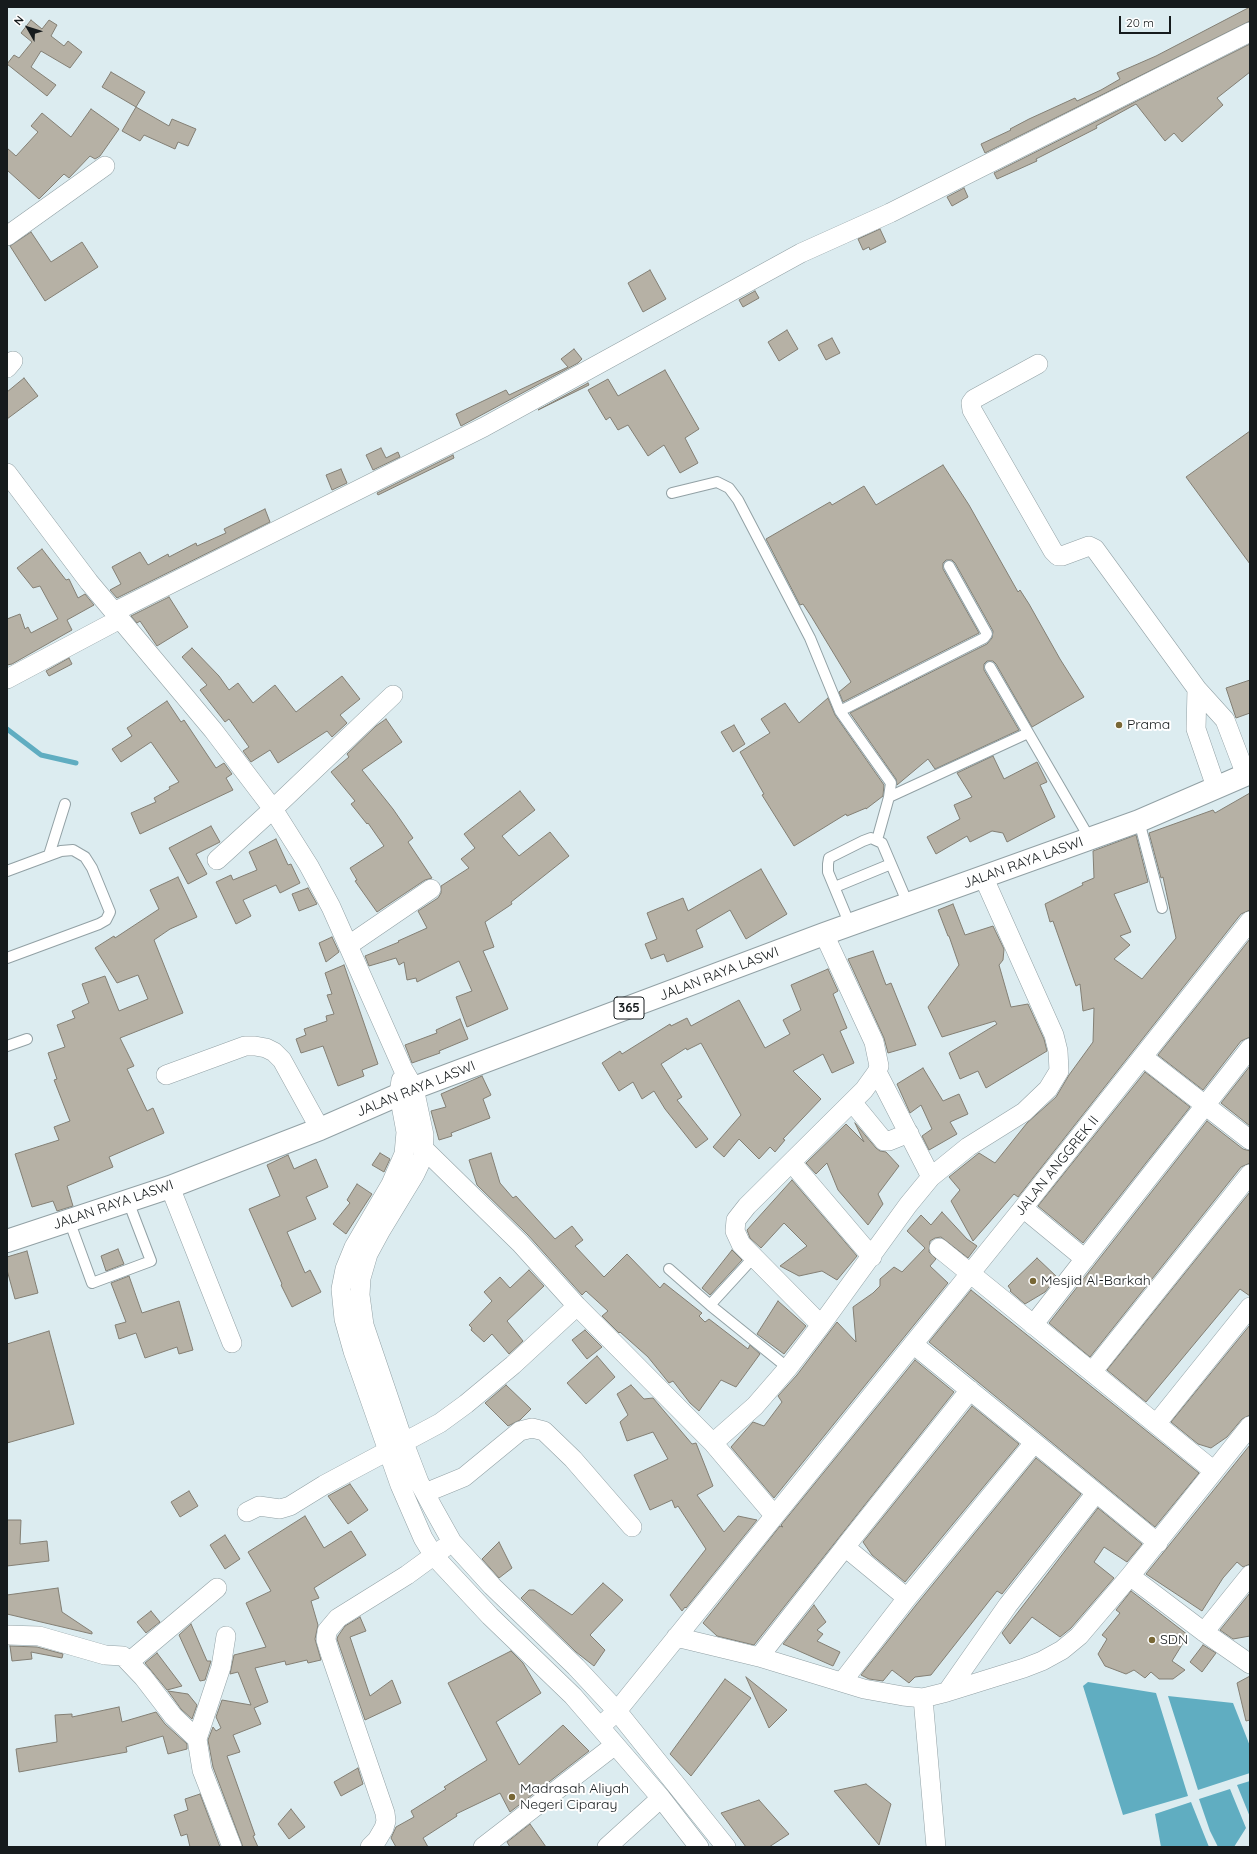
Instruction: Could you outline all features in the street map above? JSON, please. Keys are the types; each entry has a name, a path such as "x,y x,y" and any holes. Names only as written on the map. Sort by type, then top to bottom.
{"main road":[{"name":"JALAN RAYA LASWI","path":"7,1241 170,1187 320,1129 407,1091 824,934 1139,821 1248,774"}],"street":[{"path":"7,679 117,616 484,427 801,253 897,210 1250,32"},
{"path":"7,236 105,166"},
{"path":"1038,364 974,399 971,403 972,410 1053,552 1058,556 1062,556 1089,546 1095,549 1197,689 1225,720 1248,774"},
{"path":"7,473 89,582 213,730 273,809 309,866 349,945 403,1069 407,1091 404,1154 391,1184 354,1247 345,1269 341,1289 344,1319 353,1351 396,1447 425,1493 452,1542 487,1580 576,1667 617,1711 726,1847"},
{"path":"1197,689 1196,729 1216,787"},
{"path":"217,860 393,695"},
{"path":"713,1443 755,1406 788,1368 872,1257 908,1205 931,1177 968,1147 1024,1112 1048,1089 1058,1071 1058,1051 1054,1035 983,876"},
{"path":"349,945 431,889"},
{"name":"JALAN ANGGREK II","path":"600,1727 617,1711 970,1274 1250,921"},
{"path":"821,1325 753,1258 736,1238 735,1231 736,1220 747,1206 852,1102 872,1080 877,1072 878,1058 874,1042 824,934"},
{"path":"166,1075 245,1046 266,1048 274,1052 282,1060 320,1129"},
{"path":"1033,1325 1250,1048"},
{"path":"1143,1057 1250,1140"},
{"path":"877,1072 931,1177"},
{"path":"407,1091 421,1117 424,1149 423,1157 415,1174 368,1254 361,1278 360,1295 364,1325 396,1447 410,1509 434,1556 465,1591 572,1696 661,1798 699,1847"},
{"path":"852,1102 884,1141 889,1141 909,1133"},
{"path":"424,1149 520,1243 577,1306 713,1443 774,1516"},
{"path":"792,1163 872,1257"},
{"path":"1092,1372 1250,1174"},
{"path":"170,1187 232,1343"},
{"path":"1023,1208 1085,1259"},
{"path":"938,1248 1214,1471"},
{"path":"247,1512 259,1506 280,1509 290,1506 324,1485 440,1423 466,1404 513,1365 577,1306"},
{"path":"1156,1424 1250,1307"},
{"path":"913,1344 1158,1543"},
{"path":"759,1657 970,1390"},
{"path":"676,1637 759,1657 864,1689 923,1698 1024,1668 1042,1661 1062,1650 1079,1636 1158,1543 1250,1426"},
{"path":"425,1493 464,1477 520,1431 532,1428 544,1431 556,1442 573,1459 632,1527"},
{"path":"842,1682 907,1598 1034,1443"},
{"path":"947,1692 1008,1605 1096,1493"},
{"path":"370,1847 384,1828 386,1821 385,1813 330,1653 326,1640 327,1631 338,1618 434,1556 452,1542"},
{"path":"845,1547 907,1598"},
{"path":"1204,1632 1250,1575"},
{"path":"1130,1576 1204,1632 1250,1664"},
{"path":"129,1662 217,1588"},
{"path":"7,1635 39,1636 105,1654 123,1656 143,1677 162,1703 197,1739"},
{"path":"226,1636 221,1667 197,1739 202,1770 232,1847"},
{"path":"923,1698 936,1847"},
{"path":"483,1847 616,1745"},
{"path":"607,1847 661,1798"}],"lane":[{"path":"672,493 717,482 729,488 738,500 810,638 840,711 891,783 889,798 876,840"},
{"path":"840,711 984,638 987,634 949,566"},
{"path":"990,667 1090,838"},
{"path":"889,798 1028,733"},
{"path":"49,855 64,804"},
{"path":"1139,821 1162,908"},
{"path":"850,925 836,887 828,872 829,858 871,838 882,843 908,904"},
{"path":"7,871 67,849 73,850 85,857 98,880 109,908 109,916 99,924 7,958"},
{"path":"836,887 892,864"},
{"path":"7,1046 27,1039"},
{"path":"69,1220 92,1283 151,1261 128,1201"},
{"path":"710,1305 753,1258"},
{"path":"669,1269 710,1305 788,1368"}],"water":[{"path":"1088,1682 1156,1693 1188,1796 1123,1815 1083,1686"},
{"path":"1168,1696 1233,1703 1250,1746 1250,1773 1198,1790"},
{"path":"1250,1781 1250,1817 1237,1785"},
{"path":"1230,1789 1246,1828 1234,1847 1218,1847 1210,1831 1199,1799"},
{"path":"1191,1802 1209,1847 1161,1847 1155,1814"}],"building":[{"path":"1250,7 1250,21 985,153 981,144 1011,130 1010,129 1029,119 1075,98 1077,101 1101,90 1120,79 1117,73 1156,56"},
{"path":"31,20 42,29 49,20 57,25 51,36 64,46 68,41 82,52 70,68 41,51 31,67 56,85 47,96 7,64 14,55 19,58 32,42 21,33"},
{"path":"1250,44 1250,72 1217,98 1223,105 1182,142 1174,133 1165,141 1136,104 1096,126 1097,128 1036,159 1037,161 997,179 994,173"},
{"path":"111,72 145,92 136,107 102,87"},
{"path":"136,107 169,126 172,119 196,129 188,146 178,142 175,149 144,135 140,141 122,131"},
{"path":"91,109 119,129 100,156 95,159 90,156 69,178 64,174 39,199 7,170 7,148 16,156 38,132 31,126 42,113 71,137"},
{"path":"964,188 968,197 952,206 947,197"},
{"path":"880,229 886,242 870,250 869,247 863,250 858,239"},
{"path":"31,232 51,262 82,242 98,267 45,301 10,246"},
{"path":"650,270 666,299 643,312 628,283"},
{"path":"755,291 759,298 743,307 739,300"},
{"path":"787,330 798,349 779,361 768,342"},
{"path":"832,338 840,353 826,360 818,345"},
{"path":"574,349 582,359 578,363 461,426 456,414 506,390 509,395 568,367 561,359"},
{"path":"665,370 699,429 685,438 698,463 680,473 664,445 648,456 628,425 618,430 610,417 606,420 588,390 608,379 618,396"},
{"path":"24,378 38,396 7,419 7,392"},
{"path":"588,383 589,385 538,410"},
{"path":"1250,431 1250,564 1186,477"},
{"path":"381,448 386,458 398,452 400,457 373,470 366,455"},
{"path":"453,455 454,458 378,495 377,493"},
{"path":"943,465 969,505 1018,592 1020,590 1029,604 1060,659 1084,697 1032,727 996,664 993,661 987,661 984,664 984,670 1019,730 935,769 928,759 897,785 896,779 850,713 987,644 992,638 993,631 955,563 952,560 946,560 943,563 943,569 979,633 843,702 839,692 851,682 811,616 803,604 800,605 766,539 830,502 832,505 864,486 876,505"},
{"path":"341,469 347,483 332,490 326,475"},
{"path":"265,509 270,522 117,598 110,590 121,584 112,567 140,552 148,565 168,554 169,557 196,543 197,546 226,533 224,529"},
{"path":"42,549 66,580 69,579 78,598 85,594 94,605 67,620 72,630 12,664 7,665 7,619 20,614 25,629 28,627 31,633 58,619 40,586 33,588 17,568"},
{"path":"169,597 188,627 157,646 140,621 137,623 131,616"},
{"path":"192,648 219,676 229,690 238,683 253,703 275,685 296,712 342,676 360,699 340,715 347,723 332,737 327,731 278,763 270,750 251,762 243,751 249,747 229,719 225,722 200,690 207,685 182,657"},
{"path":"69,658 72,664 49,676 46,671"},
{"path":"1250,680 1250,713 1236,718 1226,688"},
{"path":"828,698 835,715 884,785 883,796 866,809 847,816 846,814 794,846 762,795 764,794 740,752 770,733 761,719 785,703 799,723"},
{"path":"167,701 181,722 184,720 216,768 224,763 232,774 226,778 233,790 140,834 131,813 156,802 154,798 179,782 151,742 121,762 112,749 132,736 127,728"},
{"path":"386,719 402,742 362,770 393,809 413,838 408,842 432,878 425,880 377,912 355,881 357,880 350,868 384,846 368,823 367,824 351,804 355,801 331,772 349,757 347,754 376,726"},
{"path":"734,725 745,744 733,752 721,732"},
{"path":"993,756 1004,779 1037,762 1047,782 1040,785 1055,817 1007,842 1003,833 992,831 970,842 967,836 936,854 927,837 960,819 954,805 972,797 957,773"},
{"path":"520,791 535,810 502,836 519,856 550,832 569,856 511,902 512,904 485,922 494,947 483,951 508,1009 467,1027 456,997 472,991 459,961 417,982 416,978 407,980 404,962 399,965 396,958 369,966 365,956 399,942 398,941 427,928 418,911 438,898 441,893 441,886 469,868 461,859 475,848 464,834"},
{"path":"1250,793 1250,910 1241,914 1018,1197 1014,1194 973,1241 951,1201 960,1190 949,1177 979,1153 995,1163 1027,1123 1056,1097 1069,1075 1093,1042 1094,1008 1083,1011 1080,984 1076,986 1053,921 1050,922 1045,904 1083,885 1082,883 1094,878 1093,851 1136,835 1148,882 1114,894 1131,932 1120,936 1130,945 1114,959 1142,979 1176,938 1163,877 1161,878 1149,833 1213,810 1215,813"},
{"path":"211,826 220,842 196,854 207,874 188,884 169,848"},
{"path":"276,839 288,865 291,864 300,883 280,893 276,885 243,900 251,916 236,924 216,882 231,875 233,880 257,870 249,852"},
{"path":"761,869 787,914 746,939 730,910 696,930 703,947 667,962 664,954 651,959 645,944 657,939 647,913 683,898 688,911"},
{"path":"178,877 197,917 170,929 154,940 183,1013 120,1038 134,1066 127,1069 147,1111 153,1108 164,1133 109,1157 113,1167 67,1186 73,1206 57,1211 53,1201 32,1207 15,1154 59,1140 54,1127 70,1121 54,1080 57,1079 48,1053 65,1047 57,1025 75,1018 72,1011 89,1003 82,984 105,976 119,1011 148,999 138,975 117,983 95,948 114,936 115,938 159,909 150,890"},
{"path":"308,888 317,904 299,911 292,894"},
{"path":"953,904 965,935 993,926 1004,949 1003,960 999,965 1011,1007 1028,1004 1044,1039 1047,1051 986,1088 978,1071 960,1079 949,1053 997,1024 995,1021 942,1037 928,1007 959,965 938,910"},
{"path":"332,937 339,952 326,962 319,943"},
{"path":"1250,939 1250,1037 1241,1041 1203,1090 1158,1055"},
{"path":"873,951 886,985 891,983 916,1045 888,1053 884,1038 848,959"},
{"path":"344,965 378,1064 362,1070 364,1076 338,1086 323,1046 301,1053 296,1039 306,1035 304,1029 327,1021 326,1016 334,1014 327,995 332,994 325,973"},
{"path":"828,969 838,991 833,994 847,1028 840,1031 854,1063 832,1073 823,1054 793,1071 821,1099 783,1139 785,1140 775,1152 770,1147 759,1159 739,1139 724,1157 713,1147 741,1115 701,1043 687,1050 686,1048 661,1064 682,1097 677,1100 708,1139 696,1148 665,1109 654,1091 642,1099 633,1082 619,1091 602,1063 620,1051 622,1054 670,1024 671,1026 687,1018 691,1026 739,1000 765,1048 790,1034 783,1020 801,1010 791,985"},
{"path":"460,1019 468,1039 439,1051 440,1053 412,1063 405,1045 437,1033 436,1030"},
{"path":"1250,1066 1250,1126 1221,1103"},
{"path":"923,1068 943,1101 959,1094 968,1114 950,1122 957,1134 929,1150 922,1136 932,1129 921,1105 910,1113 897,1084"},
{"path":"1145,1072 1190,1107 1083,1243 1038,1206"},
{"path":"482,1076 491,1095 483,1099 490,1118 451,1133 452,1136 439,1140 431,1111 446,1107 441,1094"},
{"path":"1207,1121 1243,1149 1250,1151 1250,1163 1241,1167 1090,1357 1049,1323"},
{"path":"855,1123 876,1148 880,1151 886,1152 899,1166 878,1194 883,1204 868,1225 838,1190 827,1163 816,1174 806,1163 846,1124 864,1142"},
{"path":"380,1153 390,1159 384,1172 372,1165"},
{"path":"491,1153 500,1183 513,1198 516,1196 555,1239 572,1226 583,1240 575,1246 604,1277 627,1254 660,1288 664,1283 702,1313 699,1316 705,1322 709,1319 748,1349 750,1345 760,1354 736,1387 721,1380 699,1411 690,1403 673,1381 669,1383 648,1357 620,1332 619,1333 602,1316 608,1311 586,1291 582,1295 528,1235 477,1185 469,1160"},
{"path":"288,1155 294,1169 316,1159 328,1187 306,1197 316,1219 287,1232 305,1273 310,1270 321,1292 292,1307 281,1285 282,1284 249,1209 280,1196 267,1165"},
{"path":"792,1180 857,1256 837,1280 822,1271 799,1276 780,1266 807,1246 784,1223 761,1248 750,1238 747,1230"},
{"path":"357,1184 372,1194 346,1234 333,1224 350,1203 347,1200"},
{"path":"1250,1192 1250,1296 1240,1289 1146,1402 1107,1370"},
{"path":"942,1212 967,1239 977,1246 968,1258 941,1237 930,1241 929,1252 936,1259 930,1266 948,1283 774,1498 731,1447 753,1422 764,1426 782,1402 778,1396 797,1375 837,1322 856,1342 853,1307 873,1293 880,1286 880,1279 894,1267 902,1272 925,1248 907,1231 921,1215 931,1225"},
{"path":"118,1249 124,1264 106,1271 101,1256"},
{"path":"732,1250 742,1260 710,1295 702,1288"},
{"path":"27,1251 38,1293 15,1299 7,1270 7,1257"},
{"name":"Mesjid Al-Barkah","path":"1037,1258 1057,1277 1045,1292 1025,1304 1010,1291 1011,1290 1008,1286"},
{"path":"529,1270 544,1286 507,1321 523,1341 509,1354 492,1334 484,1342 471,1330 472,1328 469,1325 492,1301 484,1292 500,1277 510,1288"},
{"path":"129,1276 142,1313 179,1301 193,1350 179,1354 177,1347 145,1358 136,1333 119,1339 115,1325 126,1322 111,1283"},
{"path":"971,1290 1199,1473 1155,1527 929,1342"},
{"path":"778,1301 806,1326 784,1354 757,1334"},
{"path":"1250,1325 1250,1415 1242,1419 1227,1437 1211,1448 1198,1444 1171,1422"},
{"path":"585,1330 602,1347 587,1359 572,1340"},
{"path":"49,1331 74,1424 7,1443 7,1344"},
{"path":"597,1356 615,1377 586,1404 567,1383"},
{"path":"915,1360 954,1392 754,1645 717,1636 703,1623 780,1526 783,1527 781,1525"},
{"path":"506,1385 531,1409 520,1420 508,1426 485,1403"},
{"path":"631,1385 644,1399 653,1398 692,1444 696,1443 713,1486 697,1495 724,1532 738,1516 757,1520 682,1611 670,1595 706,1549 678,1506 675,1508 672,1500 650,1510 634,1475 668,1459 653,1432 627,1441 620,1422 628,1415 617,1394"},
{"path":"972,1406 1019,1444 905,1582 872,1555 863,1542"},
{"path":"1250,1445 1250,1564 1243,1567 1237,1562 1223,1578 1202,1611 1146,1574"},
{"path":"1036,1458 1081,1494 1002,1594 997,1591 931,1675 915,1677 909,1683 892,1670 883,1681 869,1679 861,1675 916,1605"},
{"path":"350,1484 368,1510 348,1524 328,1496"},
{"path":"189,1491 198,1506 180,1517 171,1502"},
{"path":"1098,1508 1142,1544 1127,1562 1104,1547 1094,1562 1114,1578 1071,1628 1060,1637 1032,1617 1010,1644 1002,1633"},
{"path":"305,1516 324,1548 351,1531 366,1555 314,1588 319,1598 311,1601 318,1625 315,1639 321,1660 308,1663 307,1660 286,1665 285,1661 255,1668 268,1702 254,1708 261,1724 233,1735 240,1752 227,1756 258,1847 243,1847 213,1767 208,1740 213,1727 216,1731 221,1728 216,1717 222,1700 251,1705 238,1672 230,1674 234,1655 266,1647 246,1603 271,1591 248,1552"},
{"path":"7,1520 21,1520 20,1544 47,1541 49,1561 7,1566"},
{"path":"225,1535 240,1559 225,1569 210,1545"},
{"path":"499,1542 512,1568 499,1578 482,1559"},
{"path":"603,1583 623,1600 590,1635 605,1650 594,1666 576,1652 521,1598 529,1590 534,1590 572,1615"},
{"path":"58,1588 62,1612 92,1632 92,1634 7,1614 7,1595"},
{"path":"1131,1591 1188,1635 1172,1661 1185,1670 1173,1679 1159,1679 1151,1672 1145,1678 1134,1670 1126,1674 1105,1666 1098,1654 1107,1639 1102,1635 1120,1613 1116,1610"},
{"path":"1250,1593 1250,1636 1233,1639 1220,1630"},
{"path":"814,1605 826,1622 817,1630 823,1634 817,1641 840,1652 833,1666 783,1644"},
{"path":"151,1611 160,1622 146,1633 137,1622"},
{"path":"360,1617 366,1631 350,1637 370,1696 392,1680 401,1703 365,1720 337,1639 345,1626"},
{"path":"191,1624 207,1661 211,1661 205,1680 200,1681 179,1635"},
{"path":"1203,1645 1216,1653 1202,1672 1190,1662"},
{"path":"10,1646 37,1647 63,1654 62,1658 31,1652 32,1659 12,1661"},
{"path":"511,1651 523,1663 541,1693 496,1722 519,1765 563,1725 589,1751 510,1812 500,1793 456,1814 457,1816 423,1838 428,1847 396,1847 391,1838 396,1827 414,1817 411,1811 446,1789 444,1787 487,1760 448,1683"},
{"path":"157,1653 182,1686 167,1690 145,1663"},
{"path":"1250,1676 1250,1720 1246,1721 1237,1683"},
{"path":"746,1677 787,1710 769,1728"},
{"path":"725,1679 751,1698 691,1776 670,1754"},
{"path":"168,1691 188,1694 197,1705 192,1719 181,1709"},
{"path":"119,1707 122,1722 156,1712 165,1724 187,1744 187,1749 168,1754 163,1736 126,1747 127,1752 19,1772 16,1749 57,1742 55,1715 72,1714 72,1717"},
{"path":"358,1768 363,1784 341,1796 334,1782"},
{"path":"866,1784 891,1804 879,1845 834,1791"},
{"path":"200,1794 220,1847 190,1847 187,1834 181,1836 174,1815 188,1810 185,1799"},
{"path":"759,1800 789,1834 769,1847 746,1847 721,1813"},
{"path":"291,1809 305,1827 289,1839 278,1824"},
{"path":"530,1824 546,1847 510,1847 507,1842"}],"waterway":[{"path":"7,729 41,755 76,763"}],"place":[{"name":"Prama","path":"1119,725"},
{"name":"Mesjid Al-Barkah","path":"1033,1281"},
{"name":"SDN","path":"1152,1640"},
{"name":"Madrasah Aliyah Negeri Ciparay","path":"512,1797"}]}
